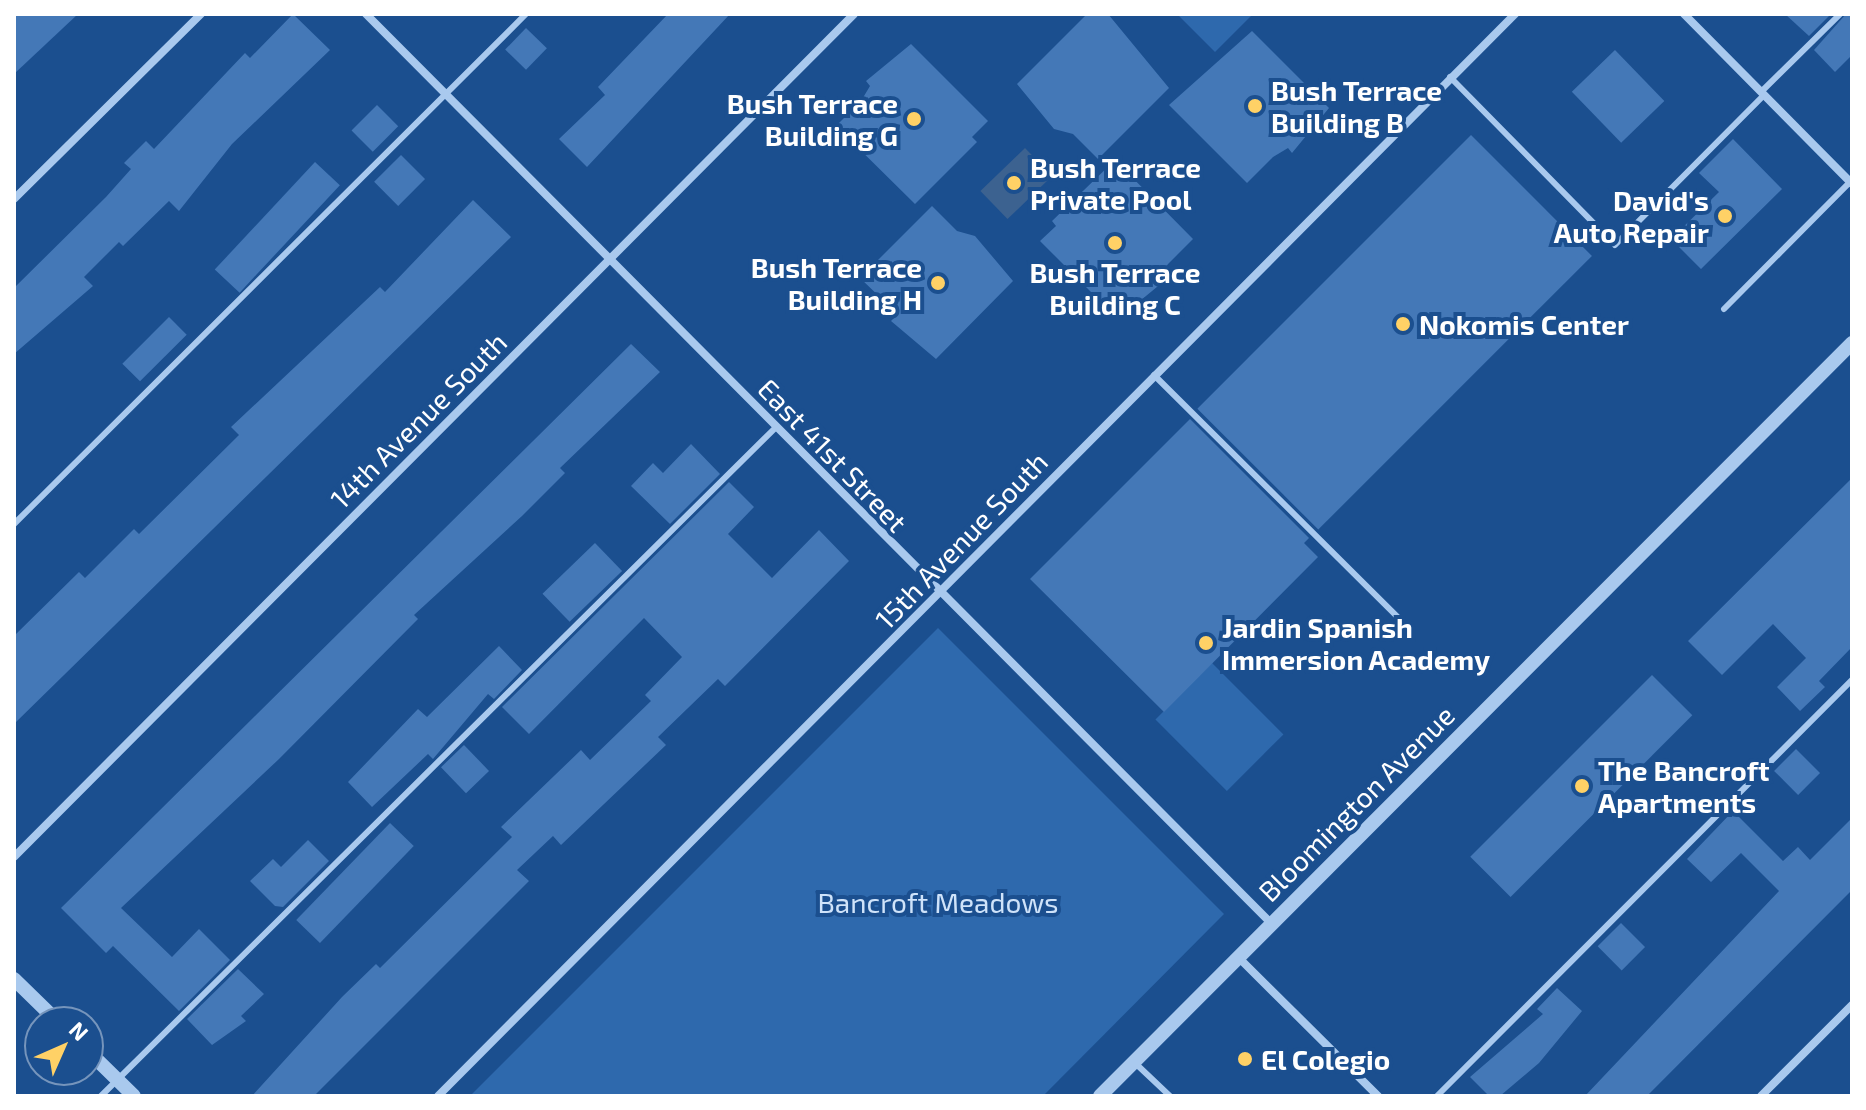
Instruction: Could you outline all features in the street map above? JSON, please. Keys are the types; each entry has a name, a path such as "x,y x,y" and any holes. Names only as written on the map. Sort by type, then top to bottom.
{"street":[{"path":"14,199 201,14"},
{"name":"East 41st Street","path":"366,14 611,258 940,595 1272,924"},
{"name":"14th Avenue South","path":"14,857 854,14"},
{"name":"15th Avenue South","path":"438,1096 1515,14"},
{"path":"1684,14 1851,183"},
{"name":"Bloomington Avenue","path":"1100,1096 1852,343"},
{"path":"1239,958 1378,1096"},
{"path":"14,979 42,1006"},
{"path":"1761,1096 1852,1005"},
{"path":"104,1066 134,1096"}],"lane":[{"path":"14,524 526,14"},
{"path":"1450,77 1615,245 1840,14"},
{"path":"1724,309 1851,183"},
{"path":"1154,375 1412,631"},
{"path":"101,1096 775,428"},
{"path":"1437,1096 1852,680"},
{"path":"1134,1062 1170,1096"}],"green space":[{"path":"1177,14 1253,14 1215,52"},
{"name":"Bancroft Meadows","path":"938,628 1224,914 1043,1096 470,1096"},
{"path":"1212,663 1283,734 1227,791 1155,720"}],"shaded area":[{"name":"Bush Terrace Private Pool","path":"1025,148 1052,176 1007,219 980,191"}],"building":[{"path":"14,14 78,14 14,74"},
{"path":"293,14 330,50 232,144 179,211 169,201 123,246 119,242 84,277 93,286 14,354 14,288 106,197 131,169 124,163 146,141 154,149 245,53 250,58"},
{"path":"668,14 730,14 587,167 559,139 605,95 598,87"},
{"path":"1087,14 1108,14 1169,88 1098,159 1073,134 1054,129 1017,84"},
{"path":"1785,14 1831,14 1809,36"},
{"path":"1846,14 1852,14 1852,55 1835,72 1814,50"},
{"path":"526,28 547,48 526,70 505,50"},
{"name":"Bush Terrace Building B","path":"1252,31 1329,108 1292,153 1288,148 1273,157 1247,183 1169,105"},
{"name":"Bush Terrace Building G","path":"911,44 988,121 972,137 977,142 915,204 836,126 861,101 870,86 866,81"},
{"path":"1615,50 1664,101 1621,143 1572,92"},
{"path":"377,105 398,126 373,152 352,130"},
{"name":"Nokomis Center","path":"1471,135 1592,256 1318,530 1197,409"},
{"name":"David's Auto Repair","path":"1733,139 1782,189 1701,269 1671,239 1719,192 1699,173"},
{"path":"401,155 425,179 398,206 374,182"},
{"name":"Bush Terrace Building C","path":"1115,160 1193,239 1168,264 1159,278 1163,282 1118,319 1040,241 1056,226 1052,221"},
{"path":"315,162 340,185 240,293 215,270"},
{"path":"473,200 511,237 14,724 14,636 79,572 85,578 134,529 139,534 239,435 231,427 380,287 385,292"},
{"name":"Bush Terrace Building H","path":"932,206 957,231 975,236 1013,281 936,359 891,321 895,317 885,302 860,278"},
{"path":"169,317 187,335 140,381 122,364"},
{"path":"631,344 660,372 560,468 565,473 522,516 414,615 418,619 279,759 121,908 172,957 199,929 230,960 179,1011 113,946 106,953 61,908"},
{"path":"1190,419 1309,538 1304,543 1318,557 1164,712 1030,579"},
{"path":"691,444 720,474 670,524 631,486 653,463 663,473"},
{"path":"1852,478 1852,647 1819,681 1825,687 1800,711 1777,687 1806,658 1773,624 1722,675 1688,641"},
{"path":"729,482 754,507 728,534 772,578 819,530 849,561 725,686 718,679 658,737 666,745 561,845 553,836 517,870 529,881 314,1096 252,1096 342,997 376,964 380,968 512,837 501,827 581,750 590,760 651,701 645,695 682,657 644,618 529,734 502,707"},
{"path":"595,543 622,571 570,622 542,594"},
{"path":"499,646 522,670 494,699 488,694 433,759 428,754 372,807 348,782 418,709 427,717"},
{"name":"The Bancroft Apartments","path":"1652,675 1692,715 1511,897 1470,857"},
{"path":"464,745 489,771 466,793 441,767"},
{"path":"1796,749 1820,773 1798,795 1774,771"},
{"path":"1733,811 1783,861 1798,847 1810,860 1852,818 1852,890 1647,1096 1585,1096 1779,891 1741,853 1711,882 1687,859"},
{"path":"390,823 414,846 320,943 296,920"},
{"path":"308,840 329,861 283,907 275,906 250,881 273,859 281,867"},
{"path":"1621,923 1645,947 1622,970 1598,946"},
{"path":"238,969 264,994 241,1016 246,1021 212,1045 187,1019"},
{"path":"1557,988 1582,1011 1539,1063 1500,1096 1489,1096 1470,1077 1543,1014 1537,1009"}],"place":[{"name":"Bush Terrace Building B","path":"1255,106"},
{"name":"Bush Terrace Building G","path":"914,119"},
{"name":"Bush Terrace Private Pool","path":"1014,183"},
{"name":"David's Auto Repair","path":"1725,216"},
{"name":"Bush Terrace Building C","path":"1115,243"},
{"name":"Bush Terrace Building H","path":"938,283"},
{"name":"Nokomis Center","path":"1403,324"},
{"name":"Jardin Spanish Immersion Academy","path":"1206,643"},
{"name":"The Bancroft Apartments","path":"1582,786"},
{"name":"El Colegio","path":"1245,1059"}]}
